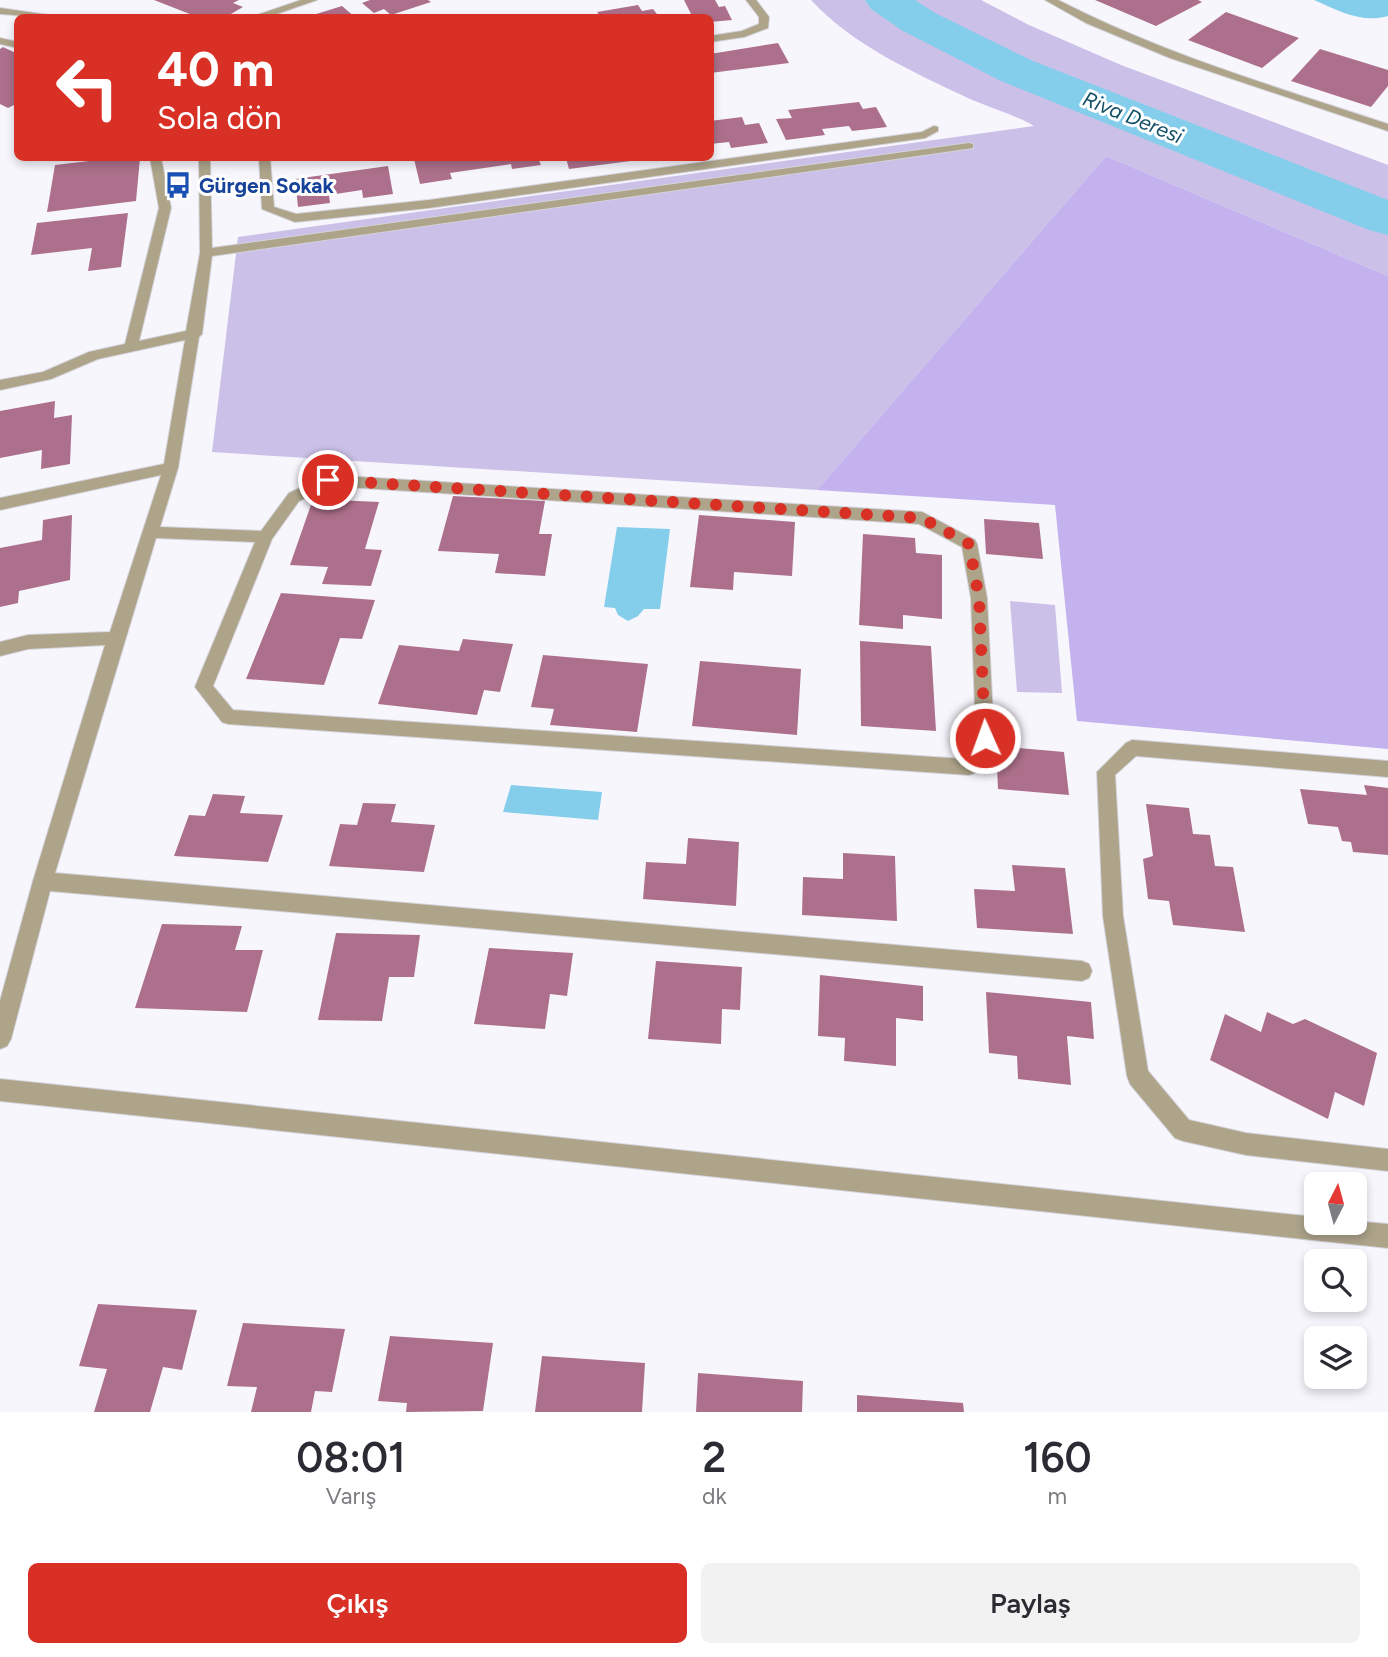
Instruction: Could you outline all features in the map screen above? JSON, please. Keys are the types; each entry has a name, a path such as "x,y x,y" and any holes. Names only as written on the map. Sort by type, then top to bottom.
{"street":[{"path":"263,0 277,11"},
{"path":"267,14 312,0"},
{"path":"714,38 744,34 764,26 764,17 751,0"},
{"path":"1050,0 1094,24 1207,67 1388,128"},
{"path":"0,11 21,14"},
{"path":"264,161 268,209 295,218 429,204 925,135 934,129"},
{"path":"206,253 969,146"},
{"path":"131,348 165,208 156,161"},
{"path":"0,1039 43,881 116,638 171,468 195,334 206,253 204,161"},
{"path":"0,385 46,376 94,355 195,334"},
{"path":"0,504 171,468"},
{"path":"328,480 922,518 969,544 979,598 985,738 969,767 228,718 204,687 265,537 294,497 328,480"},
{"path":"151,532 265,537"},
{"path":"0,649 28,642 116,638"},
{"path":"1388,769 1132,748 1106,772 1113,916 1138,1076 1183,1130 1245,1144 1388,1160"},
{"path":"43,881 1082,971"},
{"path":"0,1090 1388,1236"}],"shaded area":[{"path":"811,0 981,0 1029,25 1121,65 1388,165 1388,276 1106,156 817,490 212,452 238,237 1034,126 970,99 885,57 845,31"},
{"path":"1106,156 1388,276 1388,749 1077,721 1055,505 817,490"},
{"path":"1010,601 1055,605 1062,693 1017,692"}],"water":[{"path":"1314,0 1388,0 1388,16 1359,17"},
{"path":"617,527 670,529 660,609 644,609 628,621 618,615 615,608 604,607"},
{"path":"511,785 602,792 598,820 503,812"}],"building":[{"path":"154,0 239,0 233,3 243,7 231,14 190,14"},
{"path":"370,0 431,2 394,14 384,9 374,13 362,3"},
{"path":"684,0 715,0 719,7 725,6 732,20 714,22 714,14 691,14"},
{"path":"1095,0 1198,0 1202,2 1156,26"},
{"path":"638,5 642,11 653,9 657,14 598,14 597,12"},
{"path":"342,6 351,14 316,14"},
{"path":"1226,12 1299,38 1262,68 1188,40"},
{"path":"778,43 789,63 714,72 714,53"},
{"path":"3,47 14,52 14,105 8,108 0,104 0,49"},
{"path":"1320,49 1388,70 1388,86 1371,107 1291,81"},
{"path":"859,102 863,109 876,107 887,127 852,131 849,126 822,129 825,135 786,140 776,119 792,118 788,110"},
{"path":"742,117 745,125 759,123 768,143 731,148 729,142 714,144 714,120"},
{"path":"89,161 140,161 136,201 47,212 55,165"},
{"path":"414,161 539,161 541,165 512,169 511,164 450,173 452,179 420,184"},
{"path":"567,161 631,161 569,169"},
{"path":"388,166 393,194 363,198 362,190 329,195 330,203 298,207 295,179"},
{"path":"128,213 121,267 88,271 92,248 31,255 37,223"},
{"path":"55,401 54,418 72,415 70,464 41,469 42,450 0,458 0,411"},
{"path":"453,496 545,501 539,534 552,534 545,576 495,573 499,554 438,551"},
{"path":"313,499 379,502 365,549 382,550 371,586 322,584 328,567 290,565"},
{"path":"72,515 70,580 19,591 18,603 0,607 0,548 42,540 43,520"},
{"path":"699,515 795,522 792,576 734,572 733,590 690,587"},
{"path":"984,519 1039,523 1043,559 986,554"},
{"path":"863,534 915,538 916,553 942,555 942,619 903,615 903,629 859,625"},
{"path":"281,593 375,600 362,639 340,638 324,685 246,679"},
{"path":"463,639 513,644 500,692 484,690 477,715 378,704 399,645 459,651"},
{"path":"860,641 931,646 936,731 861,726"},
{"path":"543,655 648,664 637,732 550,725 554,709 531,707"},
{"path":"700,661 801,669 797,735 692,726"},
{"path":"996,746 1064,752 1069,795 998,789"},
{"path":"1364,785 1388,788 1388,855 1353,852 1351,842 1342,841 1338,827 1308,824 1300,789 1367,795"},
{"path":"213,794 245,796 240,813 283,815 268,862 174,856 189,815 205,816"},
{"path":"363,803 396,804 391,822 435,825 424,872 329,866 340,824 357,825"},
{"path":"1146,804 1189,808 1193,834 1210,835 1215,866 1233,867 1245,932 1173,925 1169,901 1148,899 1143,859 1153,856"},
{"path":"688,838 739,842 736,906 643,899 646,862 686,864"},
{"path":"843,853 895,856 897,921 802,915 803,877 843,879"},
{"path":"1012,865 1065,868 1073,934 977,928 974,889 1015,891"},
{"path":"162,924 242,926 235,950 263,950 247,1012 135,1008"},
{"path":"336,933 420,935 414,977 389,977 382,1021 318,1020"},
{"path":"489,948 573,953 567,996 550,994 545,1029 474,1024"},
{"path":"656,961 742,967 740,1010 722,1009 721,1044 648,1039"},
{"path":"820,975 923,986 923,1021 896,1018 896,1066 844,1061 845,1038 818,1036"},
{"path":"986,992 1091,1002 1094,1039 1067,1036 1071,1085 1018,1079 1017,1056 989,1053"},
{"path":"1267,1012 1293,1024 1305,1019 1377,1053 1364,1106 1335,1092 1328,1119 1210,1060 1225,1014 1261,1032"},
{"path":"98,1304 197,1310 182,1370 163,1367 150,1412 94,1412 107,1369 79,1366"},
{"path":"243,1323 345,1329 332,1392 315,1391 311,1412 251,1412 257,1387 227,1386"},
{"path":"390,1336 493,1343 483,1411 406,1412 407,1403 378,1401"},
{"path":"542,1356 645,1363 642,1412 535,1412"},
{"path":"698,1373 803,1381 802,1412 696,1412"},
{"path":"857,1395 963,1403 964,1412 857,1412"}],"waterway":[{"name":"Riva Deresi","path":"886,0 919,22 1017,71 1388,219"}],"place":[{"name":"Gürgen Sokak","path":"178,185"}],"route":[{"path":"328,480 922,518 969,544 979,598 985,738"}]}
